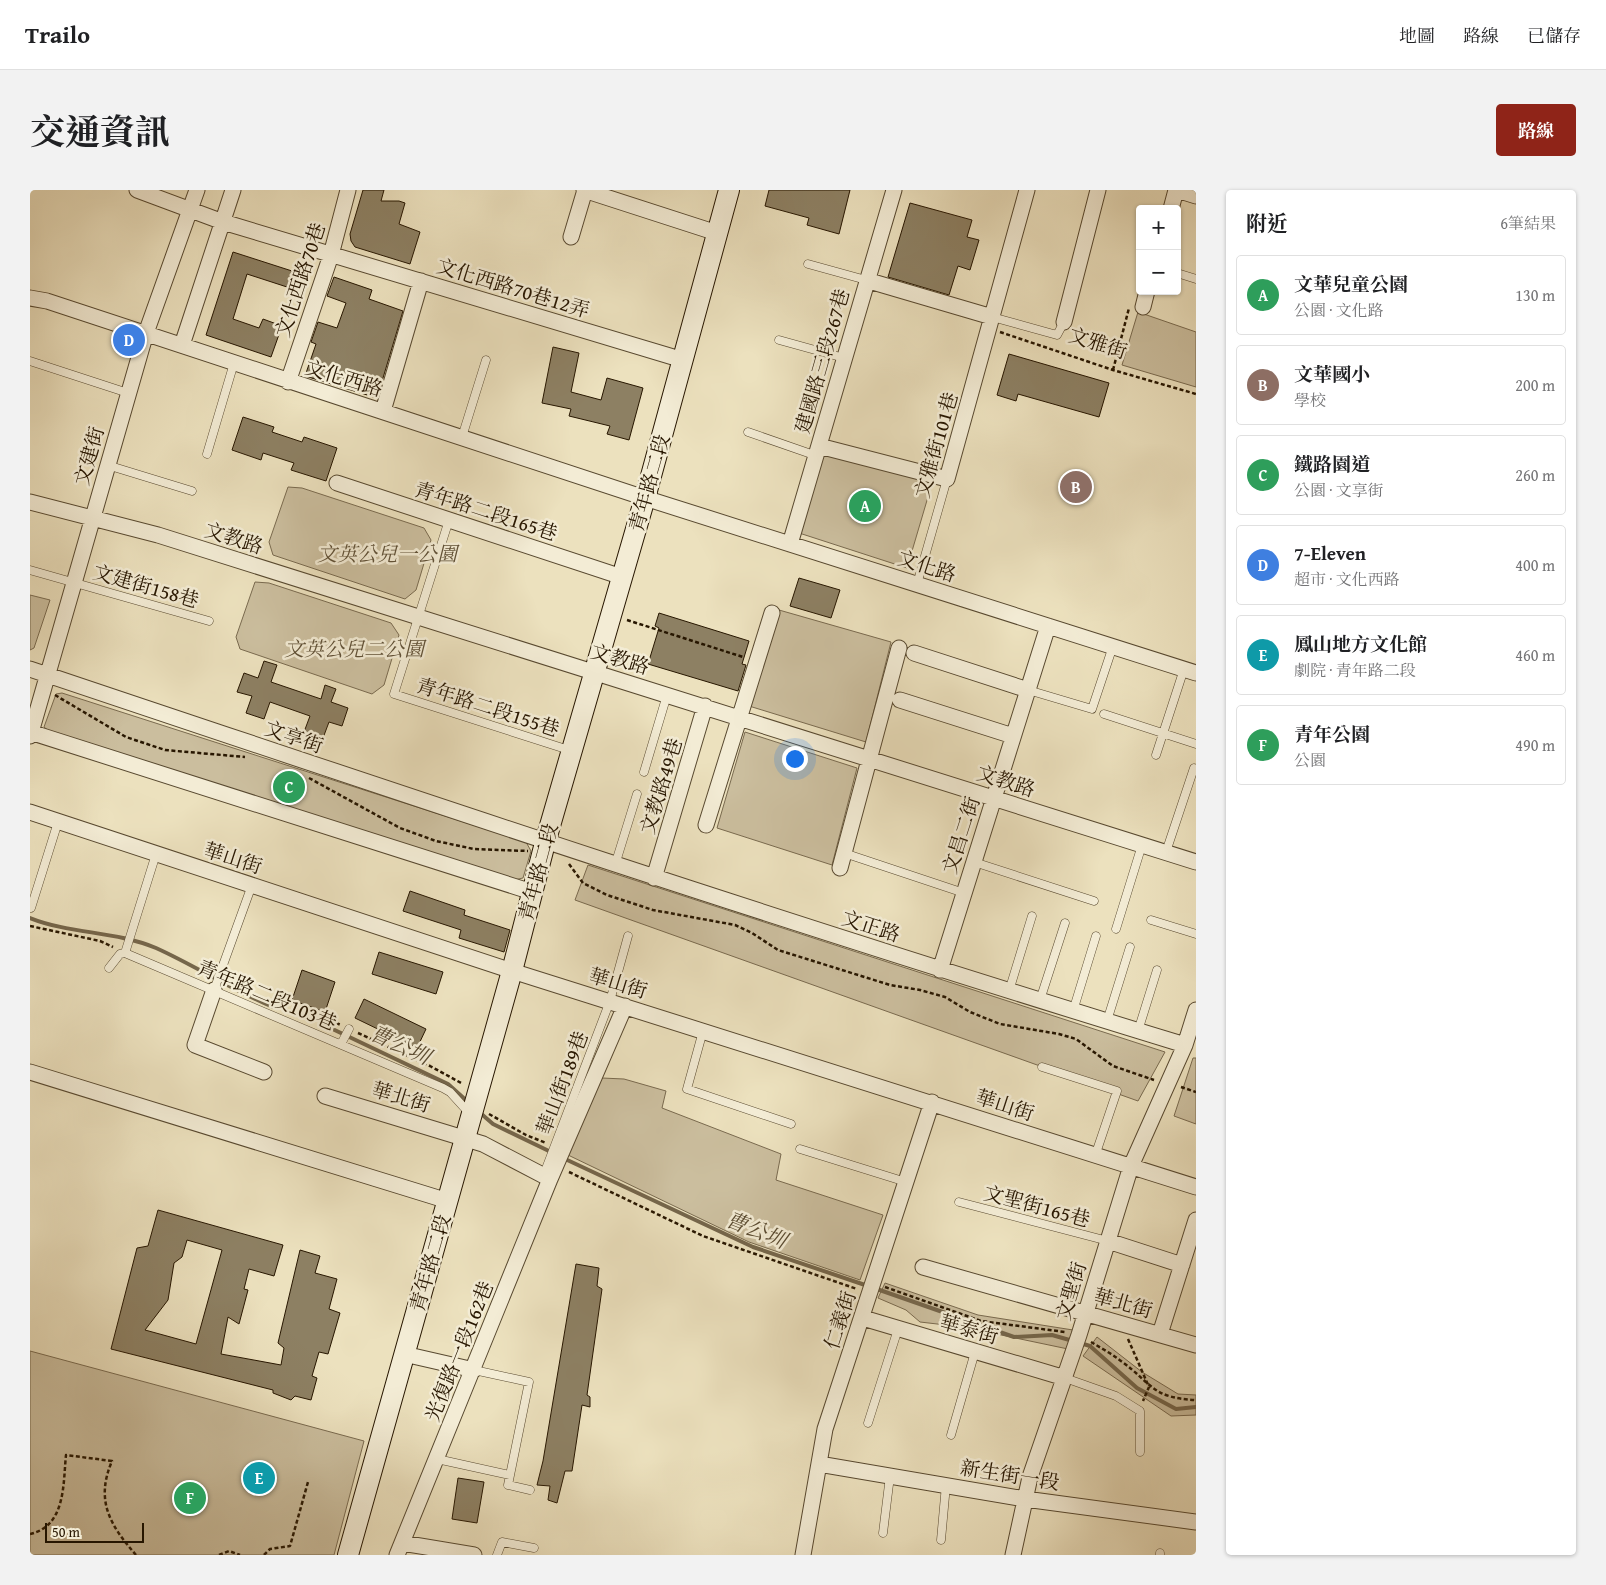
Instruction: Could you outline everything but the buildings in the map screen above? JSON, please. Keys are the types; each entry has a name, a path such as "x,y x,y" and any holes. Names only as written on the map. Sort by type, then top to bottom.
{"street":[{"name":"文化西路70巷12弄","path":"138,190 223,222 683,360"},
{"name":"文建街","path":"30,733 146,333 198,190"},
{"path":"182,345 233,190"},
{"name":"文化西路70巷","path":"288,382 331,255 348,190"},
{"path":"571,237 585,190 717,233"},
{"name":"青年路二段","path":"348,1555 466,1138 545,843 645,498 729,190"},
{"name":"建國路三段267巷","path":"790,544 894,190"},
{"name":"文雅街101巷","path":"947,479 1027,190"},
{"path":"1064,322 1098,190"},
{"path":"1172,205 1177,190 1196,196"},
{"path":"866,280 991,323"},
{"path":"383,411 421,281"},
{"path":"1143,307 1146,295"},
{"name":"文化西路","path":"30,298 47,301 146,333 288,382 383,411 645,498"},
{"path":"818,451 947,479"},
{"name":"青年路二段165巷","path":"338,483 622,577"},
{"name":"文化路","path":"645,498 1190,671"},
{"name":"文教路","path":"30,502 158,535 1196,862"},
{"path":"706,825 772,612"},
{"name":"文昌二街","path":"940,970 1048,626"},
{"path":"840,868 870,758 907,650 1028,690"},
{"name":"文享街","path":"30,669 545,843"},
{"path":"900,700 1013,736"},
{"name":"文教路49巷","path":"654,878 705,706"},
{"path":"30,733 532,892"},
{"name":"華山街","path":"30,812 512,971 932,1102 1196,1187"},
{"name":"文正路","path":"545,843 940,970 1185,1045"},
{"path":"215,989 195,1045 264,1072"},
{"name":"光復路一段162巷","path":"400,1549 474,1370 554,1161 618,1004"},
{"name":"文聖街","path":"1014,1555 1030,1478 1065,1378 1131,1166 1185,1045 1196,1010"},
{"path":"30,1072 448,1202"},
{"name":"華北街","path":"326,1096 484,1144 554,1161"},
{"name":"仁義街","path":"803,1555 825,1428 863,1318 932,1102"},
{"path":"1160,1334 1196,1220"},
{"path":"1108,1241 1182,1265"},
{"name":"華北街","path":"923,1267 1196,1345"},
{"name":"華泰街","path":"863,1318 1065,1378"},
{"path":"404,1354 474,1370"},
{"name":"新生街一段","path":"819,1464 1025,1499 1196,1522"},
{"path":"400,1549 474,1555"}],"lane":[{"path":"808,264 866,280"},
{"path":"1181,274 1196,279"},
{"path":"991,323 1056,335 1064,322"},
{"path":"779,340 844,358"},
{"path":"462,437 486,360"},
{"path":"30,361 128,393"},
{"path":"207,454 234,363"},
{"path":"748,432 818,451"},
{"path":"107,466 192,492"},
{"name":"文雅街101巷","path":"918,584 947,479"},
{"path":"418,617 449,520"},
{"name":"文建街158巷","path":"30,570 209,621"},
{"name":"青年路二段155巷","path":"418,617 394,694 572,751"},
{"path":"1028,690 1092,709 1113,646"},
{"path":"1156,755 1190,671"},
{"path":"644,772 667,695"},
{"path":"1104,714 1196,744"},
{"path":"1166,852 1194,768"},
{"path":"615,865 637,794"},
{"path":"31,908 58,822"},
{"path":"1116,929 1142,845"},
{"path":"844,853 964,893"},
{"path":"109,968 126,949 156,854"},
{"path":"974,862 1094,901"},
{"path":"215,989 252,885"},
{"path":"1009,991 1032,916"},
{"path":"1151,920 1196,934"},
{"path":"1040,1000 1065,924"},
{"path":"618,1004 628,936"},
{"path":"1074,1011 1096,936"},
{"path":"1107,1021 1130,947"},
{"name":"青年路二段103巷","path":"126,949 443,1088 473,1109"},
{"path":"1138,1031 1157,970"},
{"path":"340,1044 349,1029"},
{"path":"703,1031 687,1089 791,1124"},
{"path":"1042,1067 1117,1091 1095,1156"},
{"path":"800,1149 906,1182"},
{"name":"文聖街165巷","path":"959,1202 1108,1241"},
{"path":"868,1423 898,1329"},
{"path":"951,1435 975,1352"},
{"path":"474,1370 528,1382 508,1485 530,1490"},
{"path":"1065,1378 1116,1396 1140,1410 1140,1452"},
{"path":"437,1459 510,1475"},
{"path":"883,1533 890,1476"},
{"path":"941,1540 946,1485"},
{"path":"497,1555 502,1542 534,1548"}],"path":[{"path":"1113,370 1129,308 1143,307"},
{"name":"文雅街","path":"991,323 1113,370 1196,394"},
{"path":"611,615 757,662"},
{"path":"60,697 95,721 126,738 157,748 191,753 250,757"},
{"path":"307,777 400,828 436,841 474,849 527,851"},
{"path":"571,865 582,883 607,895 653,910 735,925 752,932 778,950 890,985 920,990 945,997 970,1012 1000,1024 1059,1034 1076,1039 1113,1066 1161,1082"},
{"path":"30,926 100,941 126,949"},
{"path":"324,1018 461,1082 473,1109 491,1116 526,1136 554,1161 703,1236 981,1321 1077,1340 1122,1362 1148,1387 1173,1399 1196,1400"},
{"path":"1183,1088 1196,1092"},
{"path":"1123,1324 1134,1356 1148,1387 1144,1399"},
{"path":"30,1534 46,1527 58,1512 66,1455 112,1461 105,1485 104,1500 107,1514 120,1536 136,1555"},
{"path":"264,1555 270,1549 290,1546 308,1482"},
{"path":"219,1555 229,1552 240,1555"}],"green space":[{"path":"1138,312 1196,332 1196,387 1122,365"},
{"path":"820,451 933,480 907,568 796,532"},
{"name":"文英公兒一公園","path":"288,487 302,488 424,528 431,540 416,590 405,599 273,555 269,542"},
{"name":"文英公兒二公園","path":"255,582 269,583 391,623 399,635 384,685 372,694 240,649 236,637"},
{"path":"30,595 50,600 34,648 30,650"},
{"path":"779,610 891,642 866,742 749,706"},
{"path":"62,693 526,842 531,851 523,878 514,880 50,732 44,727 56,694"},
{"path":"745,732 857,768 832,865 717,828"},
{"path":"588,865 1165,1052 1138,1101 575,900"},
{"path":"1193,1058 1196,1058 1196,1124 1174,1116"},
{"path":"602,1078 624,1079 666,1091 662,1108 781,1154 776,1180 883,1215 860,1280 749,1242 568,1155"},
{"path":"885,1283 978,1315 1073,1330 1068,1349 963,1327 920,1322 906,1310 878,1298"},
{"path":"1097,1337 1142,1372 1178,1394 1196,1395 1196,1415 1171,1416 1083,1356"},
{"path":"30,1351 364,1441 334,1555 30,1555"}],"waterway":[{"name":"曹公圳","path":"30,918 61,927 141,942 273,1007"},
{"name":"曹公圳","path":"322,1024 448,1084 468,1102"},
{"name":"曹公圳","path":"478,1111 493,1124 553,1153"},
{"name":"曹公圳","path":"563,1158 753,1247 868,1286"},
{"name":"曹公圳","path":"874,1288 1014,1337 1052,1335 1073,1341"},
{"name":"曹公圳","path":"1080,1343 1090,1346 1137,1388 1176,1409 1196,1407"}],"place":[{"name":"7-Eleven","path":"129,340"},
{"name":"文華國小","path":"1076,487"},
{"name":"文華兒童公園","path":"865,506"},
{"name":"鐵路園道","path":"289,787"},
{"name":"鳳山地方文化館","path":"259,1478"},
{"name":"青年公園","path":"190,1498"}]}
